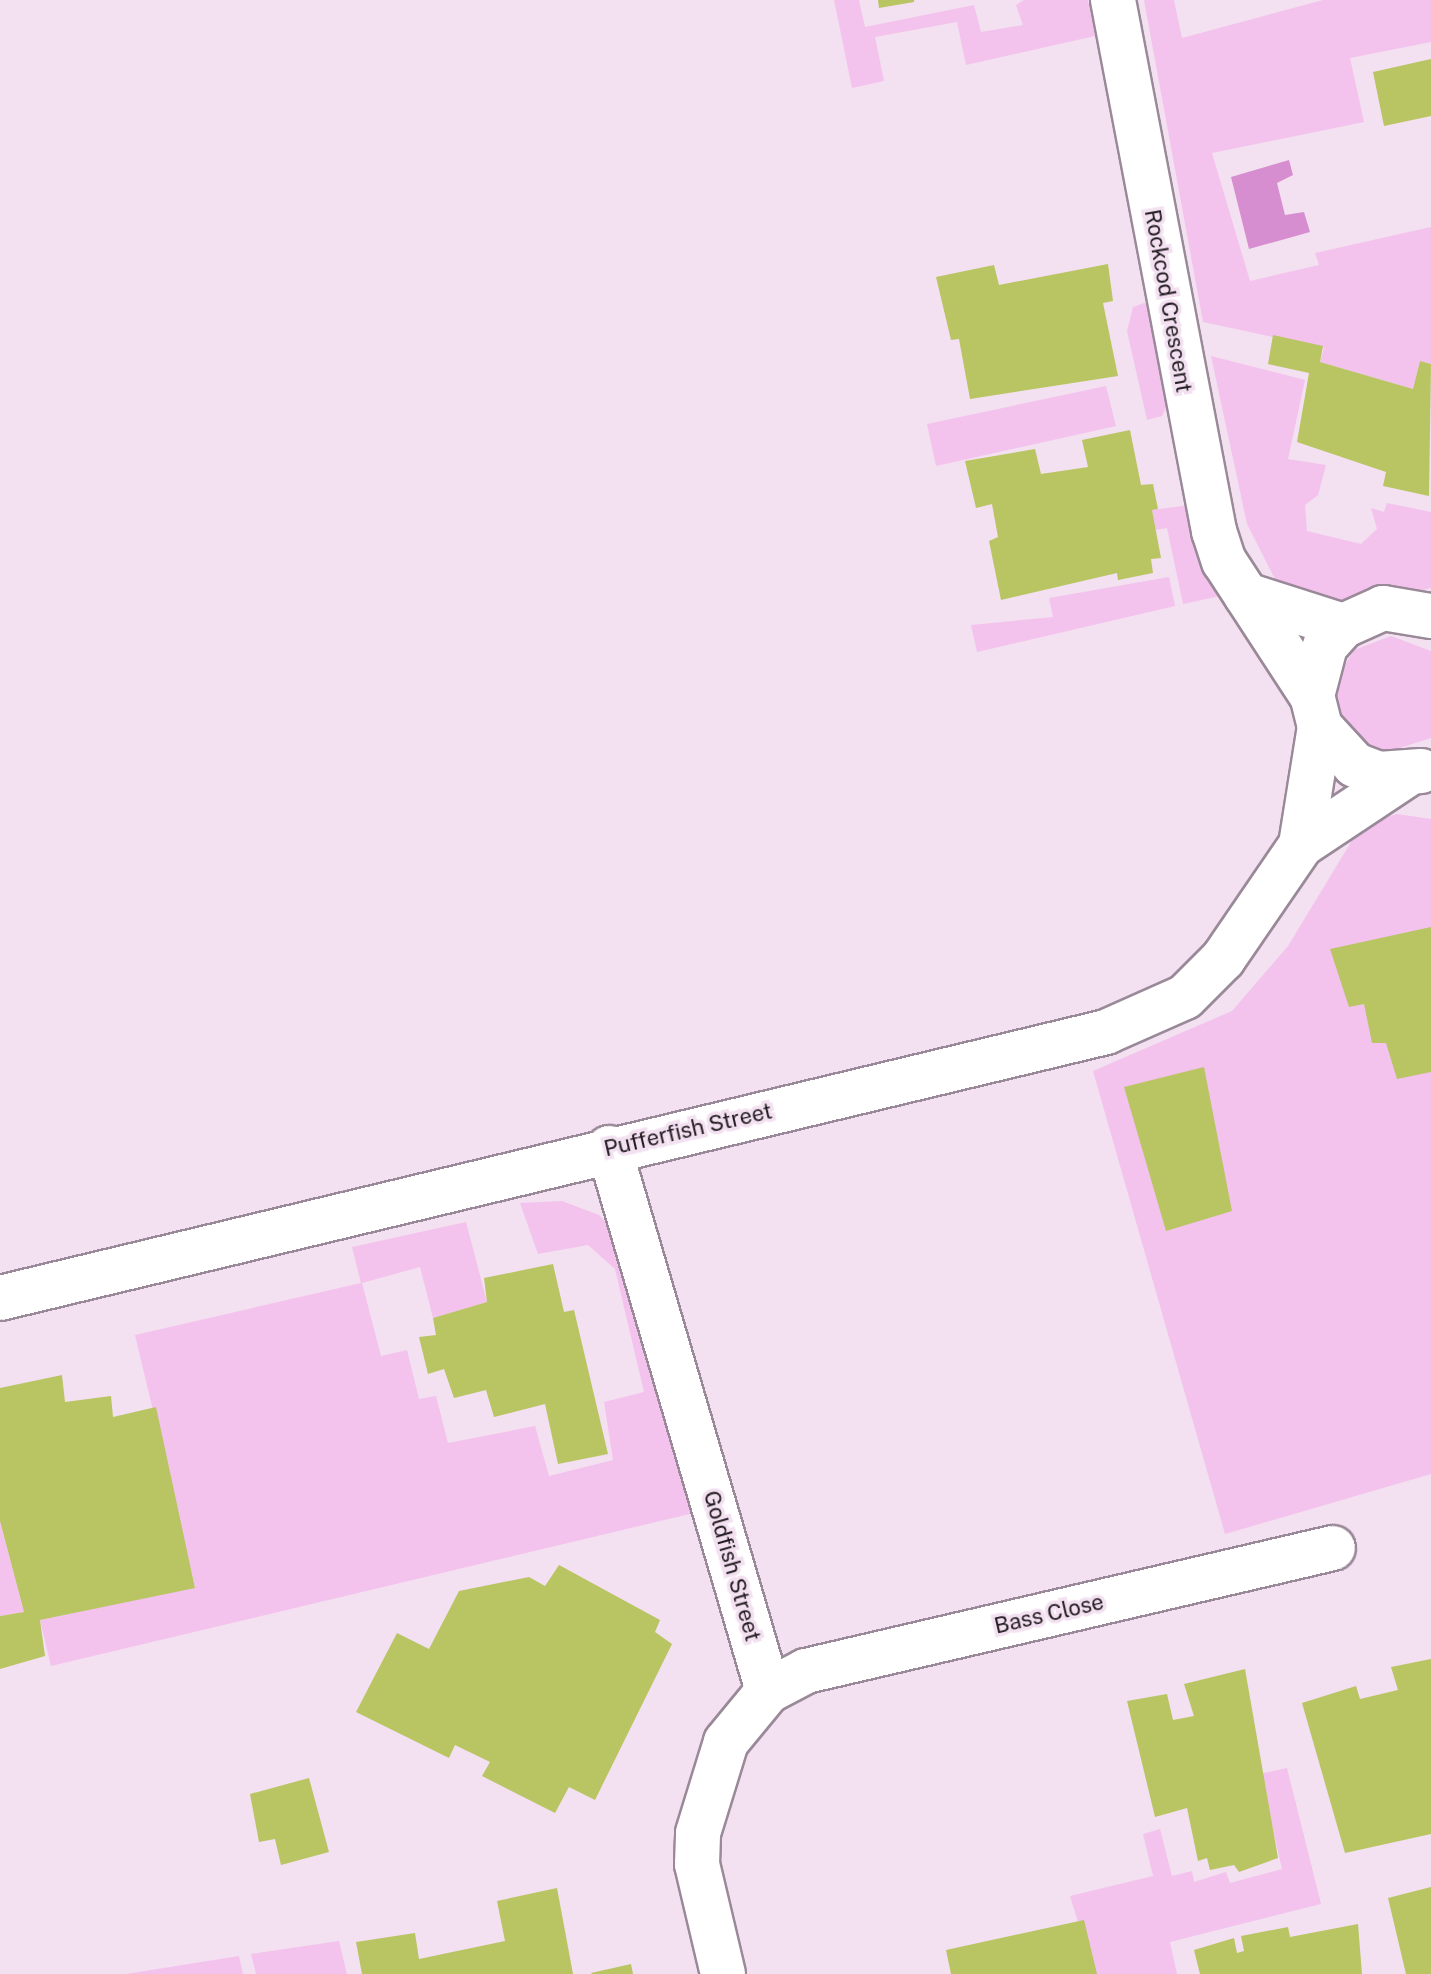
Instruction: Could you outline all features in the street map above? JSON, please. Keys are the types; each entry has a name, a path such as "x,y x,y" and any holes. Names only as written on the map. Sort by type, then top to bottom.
{"street":[{"name":"Rockcod Crescent","path":"1113,0 1197,460 1224,561 1316,712"},
{"path":"1246,595 1343,626 1361,614 1423,606"},
{"name":"Pufferfish Street","path":"1301,845 1325,646 1343,626"},
{"name":"Pufferfish Street","path":"1316,712 1355,765 1418,772"},
{"name":"Pufferfish Street","path":"0,1298 1152,1015 1185,997 1223,959 1301,845 1418,772"},
{"name":"Goldfish Street","path":"609,1148 768,1691"},
{"name":"Bass Close","path":"768,1691 806,1671 1333,1548"},
{"path":"723,1974 697,1864 698,1833 726,1742 768,1691"}],"shaded area":[{"path":"834,0 859,0 865,27 974,5 981,32 1023,25 1016,5 1024,0 1088,0 1095,36 966,65 957,22 875,37 884,81 852,88"},
{"path":"1144,0 1174,0 1182,38 1323,0 1431,0 1431,42 1350,58 1364,122 1212,153 1250,281 1319,265 1315,253 1431,227 1431,364 1420,361 1413,389 1320,362 1324,348 1203,322"},
{"path":"1289,160 1293,175 1277,183 1285,215 1304,212 1310,232 1249,249 1231,177"},
{"path":"1150,301 1168,403 1162,416 1147,420 1127,331 1133,307"},
{"path":"1211,356 1305,380 1288,459 1326,465 1318,495 1305,505 1307,531 1361,544 1377,529 1371,508 1384,512 1387,503 1431,512 1431,588 1345,609 1277,583 1247,524"},
{"path":"1106,386 1116,426 936,466 927,424"},
{"path":"1190,505 1220,596 1183,604 1167,528 1155,530 1152,510"},
{"path":"1169,577 1175,606 977,652 971,625 1053,617 1049,598"},
{"path":"1391,636 1431,651 1431,738 1384,753 1366,748 1340,722 1334,683 1354,650"},
{"path":"1397,814 1431,819 1431,1474 1225,1534 1093,1071 1232,1011 1288,946 1362,824"},
{"path":"562,1201 599,1215 630,1250 698,1512 51,1666 40,1620 195,1587 135,1335 361,1283 352,1247 466,1222 487,1302 433,1318 420,1267 362,1283 381,1356 407,1350 419,1399 436,1396 448,1443 535,1426 549,1476 613,1460 604,1402 644,1392 615,1269 588,1245 538,1254 520,1203"},
{"path":"0,1521 24,1612 0,1616"},
{"path":"1287,1768 1321,1904 1170,1942 1177,1974 1094,1974 1070,1896 1153,1876 1143,1834 1160,1829 1172,1876 1192,1871 1194,1882 1226,1872 1230,1883 1282,1869 1260,1774"},
{"path":"339,1941 347,1974 256,1974 251,1954"},
{"path":"239,1956 243,1974 126,1974"}],"building":[{"path":"878,0 914,0 914,2 879,8"},
{"path":"1431,59 1431,116 1384,126 1373,72"},
{"path":"1108,264 1113,301 1103,303 1118,376 970,399 959,339 951,340 936,277 994,265 999,285"},
{"path":"1273,335 1323,346 1320,362 1413,389 1420,361 1431,364 1429,496 1383,486 1386,472 1297,442 1309,373 1268,364"},
{"path":"1130,430 1141,485 1153,484 1158,509 1152,510 1161,558 1151,559 1153,573 1118,580 1117,573 1001,600 989,541 998,537 992,504 976,508 965,461 1035,449 1041,474 1088,467 1082,440"},
{"path":"1431,927 1431,1072 1397,1079 1386,1043 1372,1043 1364,1004 1349,1007 1330,949"},
{"path":"1204,1067 1232,1211 1166,1231 1124,1087"},
{"path":"553,1264 564,1312 574,1310 608,1454 558,1464 545,1404 494,1417 486,1390 454,1398 444,1369 428,1374 419,1337 436,1335 433,1318 487,1302 484,1278"},
{"path":"62,1375 65,1402 111,1396 113,1417 156,1407 195,1588 40,1620 45,1656 0,1669 0,1616 24,1612 0,1521 0,1388"},
{"path":"559,1565 660,1620 655,1632 672,1644 595,1800 569,1787 555,1813 482,1776 490,1762 455,1745 449,1758 356,1712 397,1633 429,1649 459,1591 529,1577 545,1586"},
{"path":"1431,1659 1431,1834 1345,1853 1302,1703 1356,1686 1360,1699 1398,1690 1391,1667"},
{"path":"1245,1669 1278,1858 1239,1872 1234,1865 1210,1870 1207,1858 1198,1861 1187,1808 1155,1817 1127,1701 1167,1694 1173,1720 1194,1716 1184,1684"},
{"path":"309,1778 329,1852 281,1865 275,1839 259,1842 250,1794"},
{"path":"1431,1887 1431,1974 1406,1974 1388,1898"},
{"path":"557,1888 573,1974 362,1974 356,1942 415,1933 419,1959 505,1941 497,1901"},
{"path":"1084,1920 1097,1974 951,1974 946,1950"},
{"path":"1358,1924 1362,1974 1200,1974 1194,1950 1234,1938 1237,1953 1244,1951 1241,1936 1288,1927 1290,1937"},
{"path":"631,1964 633,1974 591,1973"}]}
